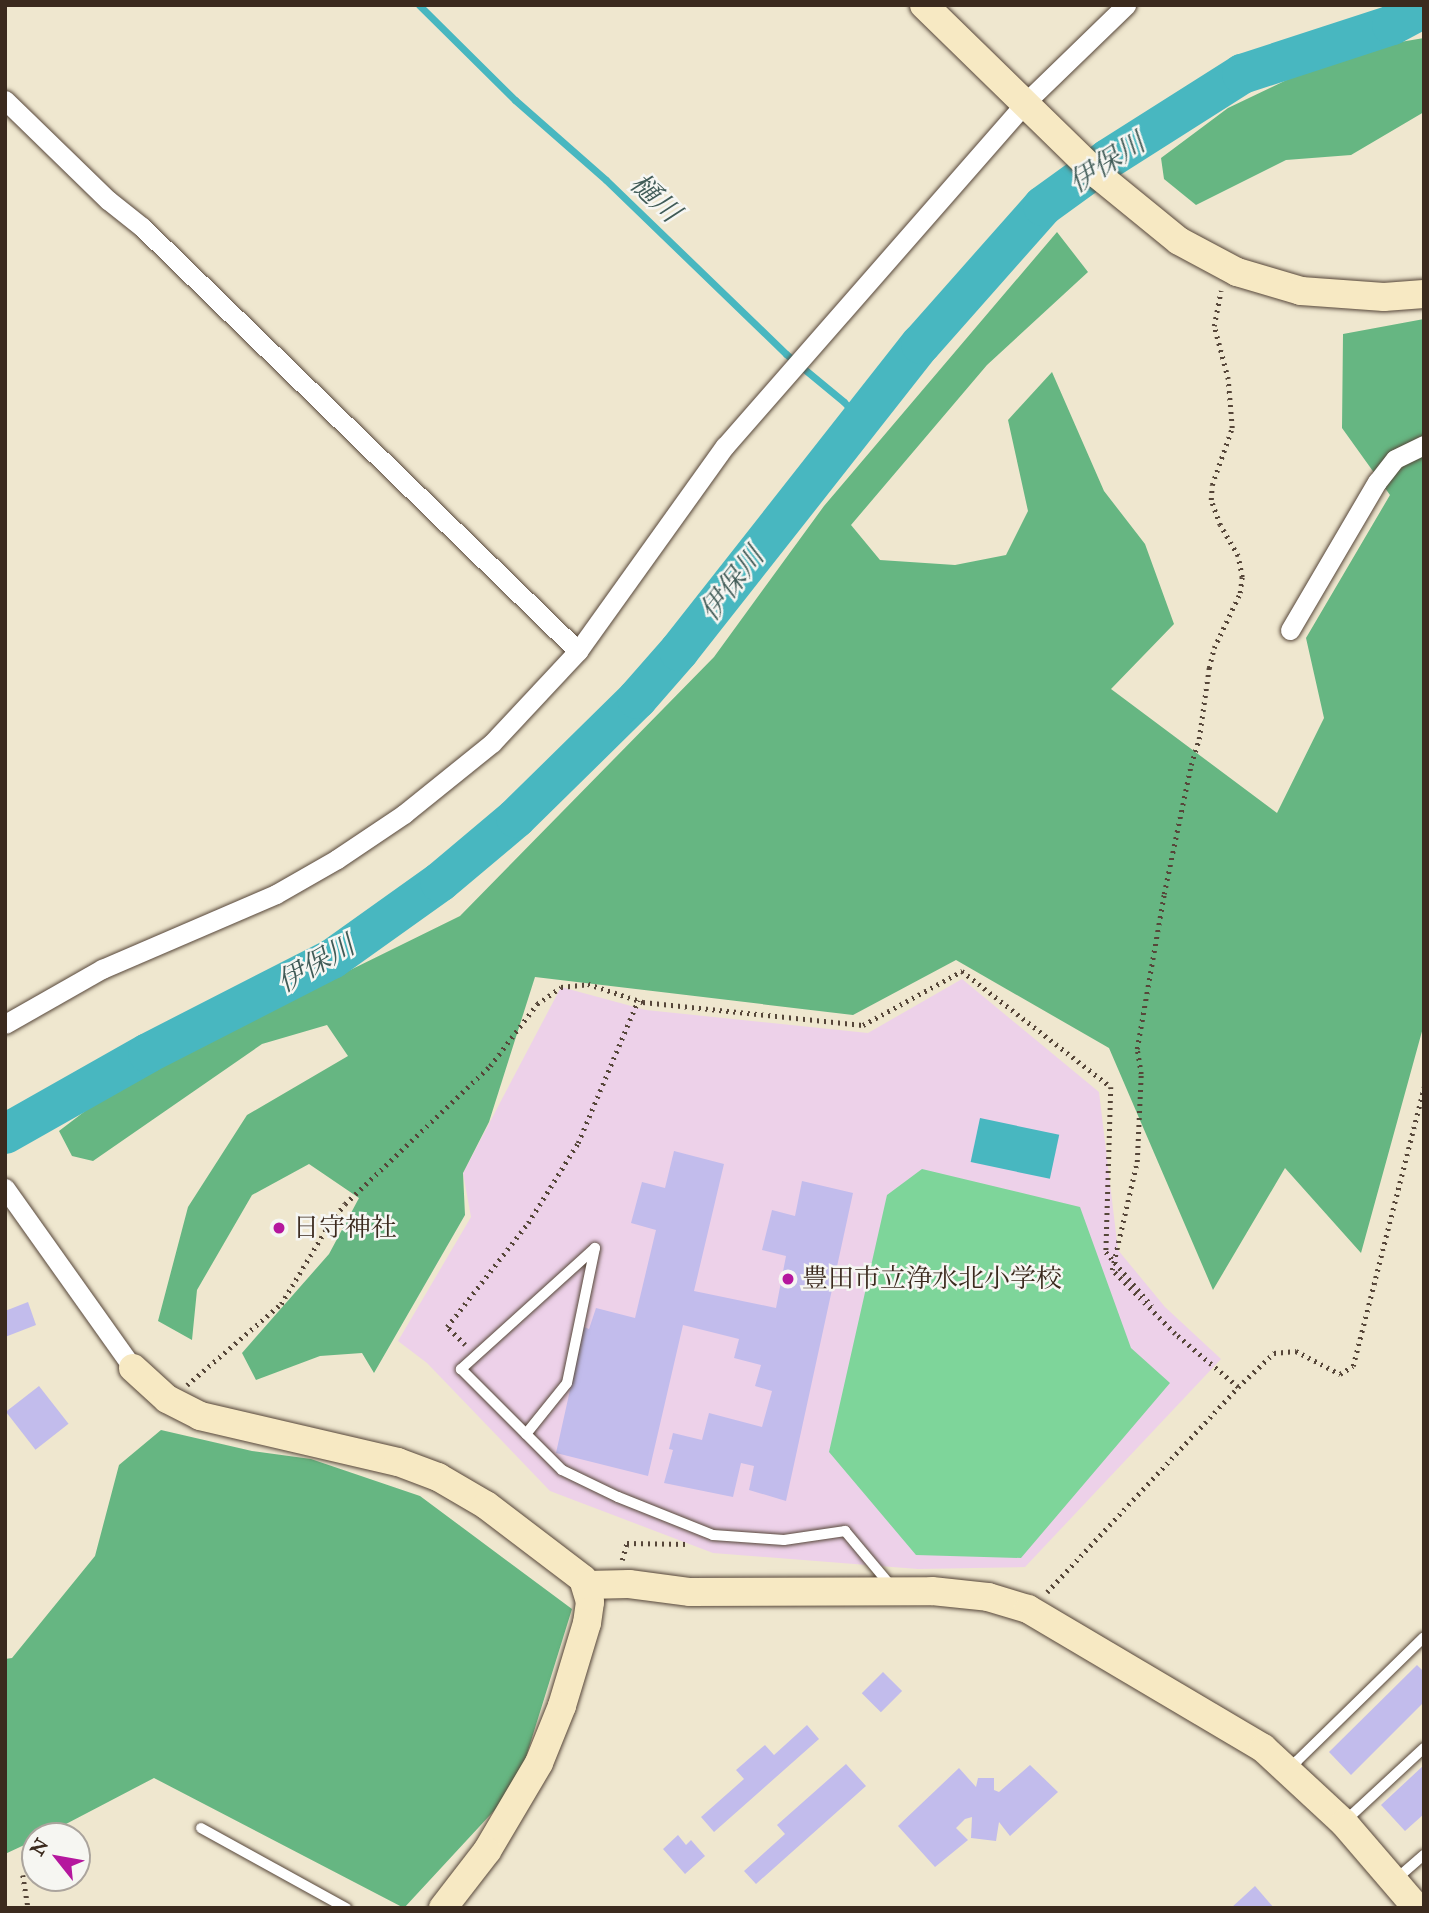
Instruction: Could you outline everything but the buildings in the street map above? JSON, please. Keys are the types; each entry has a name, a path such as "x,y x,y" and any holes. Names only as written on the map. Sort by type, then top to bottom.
{"street":[{"path":"924,5 1031,110 1155,225 1222,265 1267,283 1342,296 1424,293"},
{"path":"5,1024 102,970 276,894 337,859 404,814 492,743 578,651 725,446 814,345 1126,5"},
{"path":"5,100 108,200 142,227 578,651"},
{"path":"1290,630 1377,482 1395,459 1424,445"},
{"path":"5,1188 133,1368 167,1399 200,1416 398,1462 438,1477 486,1505 577,1574 586,1585 590,1602 587,1622 562,1706 539,1763 487,1851 443,1908"},
{"path":"586,1585 629,1584 690,1592 896,1591 989,1597 1028,1609 1250,1739 1291,1771 1344,1823 1417,1908"}],"lane":[{"path":"526,1434 567,1382 595,1248 461,1369 526,1434 562,1470 618,1497 713,1535 784,1540 845,1531 896,1591"},
{"path":"1291,1771 1297,1761 1424,1637"},
{"path":"1344,1823 1424,1748"},
{"path":"201,1828 346,1908"},
{"path":"1395,1881 1424,1855"}],"path":[{"path":"1221,291 1214,326 1228,379 1232,428 1212,485 1211,500 1220,526 1238,556 1242,577 1240,593 1214,648 1209,668 1199,739 1164,894 1137,1049 1141,1074 1137,1162 1112,1270 1175,1334 1238,1387"},
{"path":"187,1385 281,1304 331,1221 345,1204 490,1066 537,1004 561,987 588,984 638,1000 863,1025 962,971 1111,1087 1106,1252 1175,1334"},
{"path":"476,1355 447,1327 528,1223 579,1143 638,1000"},
{"path":"1028,1609 1238,1387 1274,1353 1296,1351 1340,1374 1353,1367 1424,1087"},
{"path":"622,1560 627,1543 690,1544 713,1535"}],"shaded area":[{"name":"豊田市立浄水北小学校","path":"962,979 1099,1092 1118,1250 1165,1307 1221,1359 1025,1567 918,1569 713,1553 550,1491 427,1363 398,1341 471,1217 463,1173 561,987 646,1010 868,1033"}],"green space":[{"path":"1424,38 1424,112 1351,155 1286,160 1196,205 1164,179 1161,158 1228,108 1347,51"},
{"path":"1057,232 1088,272 987,365 851,525 880,560 955,565 1006,555 1028,511 1008,420 1052,372 1104,491 1145,544 1174,624 1111,689 1277,813 1324,718 1306,638 1390,495 1342,428 1343,334 1424,319 1424,1024 1361,1253 1285,1168 1213,1290 1109,1048 956,960 853,1015 535,977 489,1122 463,1173 465,1215 374,1373 362,1353 320,1356 256,1380 242,1353 329,1254 359,1198 309,1164 252,1195 197,1290 192,1340 158,1321 188,1207 247,1115 348,1056 327,1025 262,1044 93,1161 72,1156 59,1131 97,1102 273,1008 460,916 714,657 824,506"},
{"path":"922,1169 1080,1207 1131,1348 1170,1383 1021,1558 916,1555 829,1452 887,1195"},
{"path":"161,1430 252,1451 311,1459 420,1496 572,1609 517,1786 404,1908 154,1778 70,1822 21,1822 21,1847 5,1854 5,1659 12,1658 95,1556 119,1465"}],"water":[{"path":"980,1118 1059,1135 1050,1179 971,1162"}],"waterway":[{"name":"樋川","path":"419,5 515,100 606,180 786,354 844,402 862,422"},
{"name":"伊保川","path":"5,1134 148,1053 332,959 440,882 516,818 637,699 679,651 921,344 1043,206 1108,159 1242,74 1392,25 1424,8"}],"place":[{"name":"日守神社","path":"279,1228"},
{"name":"豊田市立浄水北小学校","path":"788,1279"}]}
